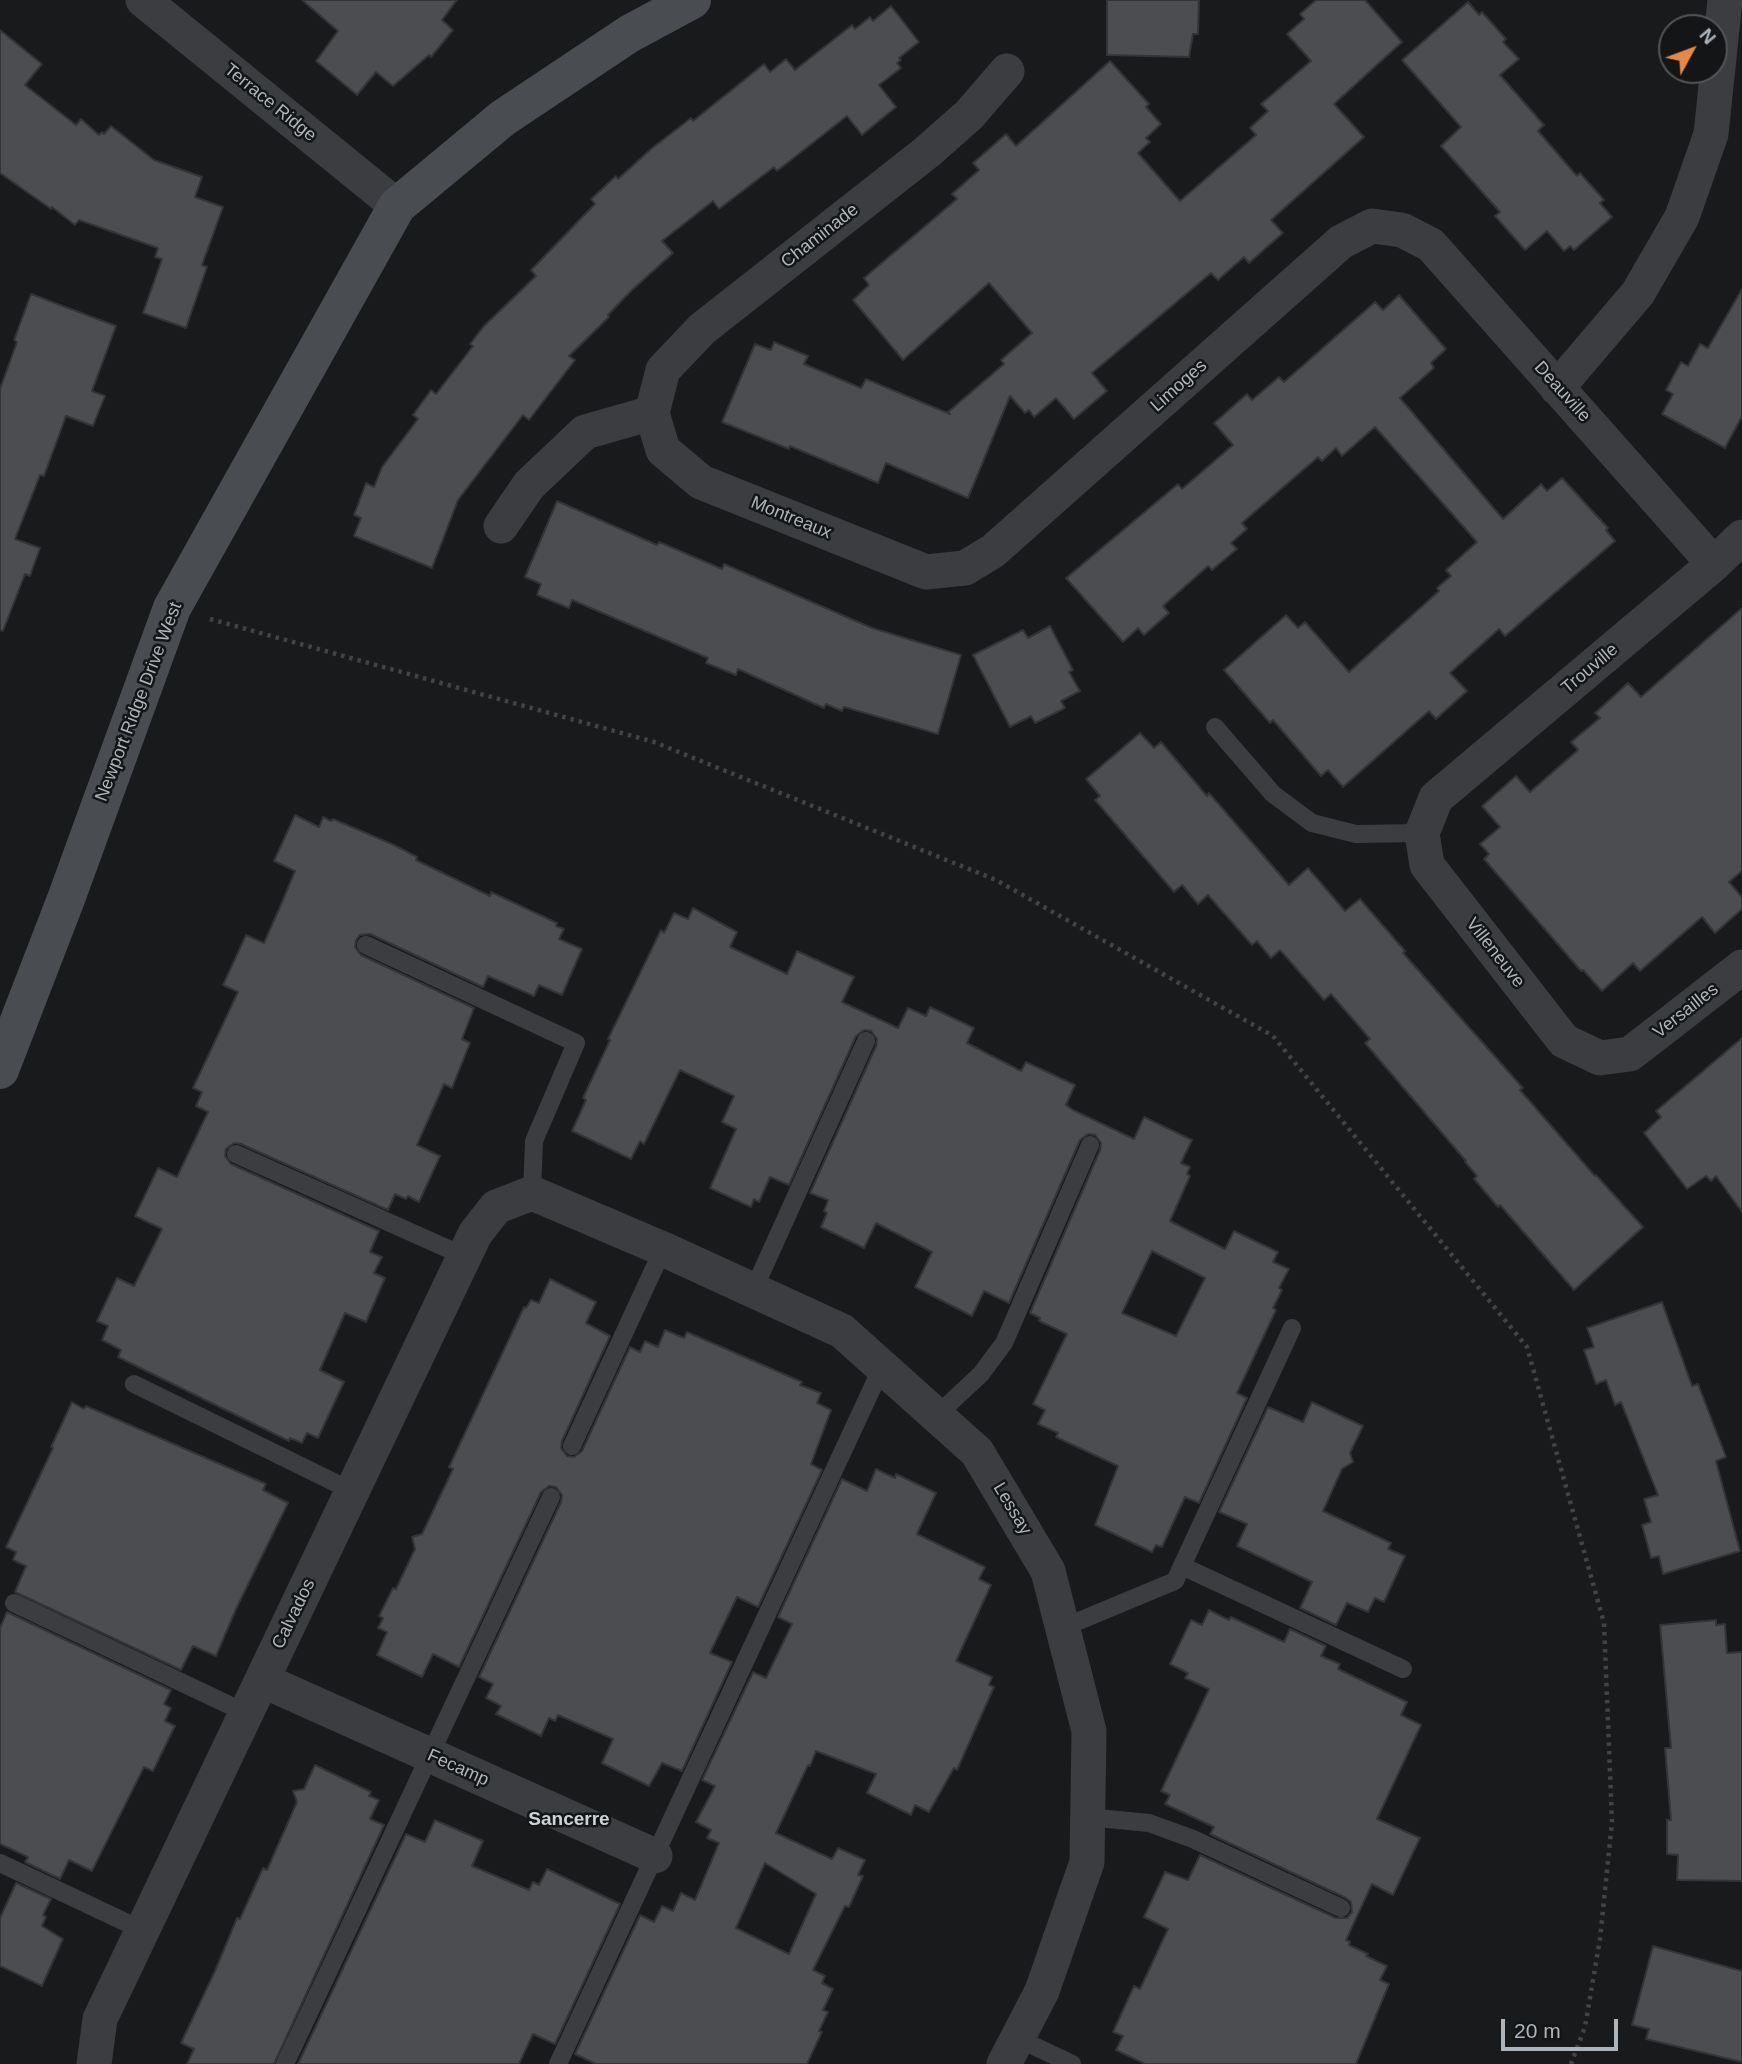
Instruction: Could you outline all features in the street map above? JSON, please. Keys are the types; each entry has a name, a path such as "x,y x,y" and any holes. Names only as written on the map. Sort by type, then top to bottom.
{"street":[{"name":"Terrace Ridge","path":"143,0 397,206"},
{"path":"397,206 503,118 629,34 692,0"},
{"path":"1557,387 1638,293 1682,217 1711,134 1725,0"},
{"name":"Chaminade","path":"652,413 663,370 702,329 927,152 970,115 1007,71"},
{"name":"Newport Ridge Drive West","path":"0,1070 66,899 172,608 397,206"},
{"name":"Limoges","path":"965,568 993,551 1341,242 1372,226 1402,230"},
{"name":"Deauville","path":"1402,230 1431,245 1714,564"},
{"path":"501,526 529,485 585,432 652,413"},
{"name":"Montreaux","path":"652,413 663,450 701,482 926,572 965,568"},
{"name":"Trouville","path":"1422,834 1436,798 1714,564 1742,537"},
{"name":"Villeneuve","path":"1422,834 1427,865 1564,1041 1600,1058 1630,1054"},
{"name":"Versailles","path":"1630,1054 1742,967"},
{"name":"Lessay","path":"532,1193 663,1249 842,1331 977,1452 1048,1571 1089,1731 1087,1862 1042,1991 1010,2051"},
{"name":"Calvados","path":"94,2064 100,2019 475,1234 496,1207 532,1193"},
{"name":"Fecamp","path":"262,1680 655,1856"}],"lane":[{"path":"1215,727 1273,794 1312,823 1356,834 1422,834"},
{"path":"366,945 576,1044 534,1142 532,1193"},
{"path":"753,1291 866,1041"},
{"path":"936,1416 981,1374 1004,1343 1090,1145"},
{"path":"236,1154 464,1256"},
{"path":"572,1446 663,1249"},
{"path":"1062,1628 1175,1581 1292,1328"},
{"path":"558,2064 882,1367"},
{"path":"134,1384 352,1492"},
{"path":"285,2064 551,1497"},
{"path":"1182,1566 1403,1669"},
{"path":"15,1604 246,1713"},
{"path":"1087,1817 1149,1823 1193,1839 1342,1908"},
{"path":"0,1863 142,1930"},
{"path":"1010,2051 1072,2064"}],"building":[{"path":"302,0 457,0 442,20 453,30 431,57 429,55 393,86 376,72 357,95 316,61 338,31"},
{"path":"1107,0 1199,0 1198,34 1193,34 1189,57 1107,55"},
{"path":"1316,0 1365,0 1402,42 1334,104 1364,137 1271,220 1283,233 1249,263 1244,257 1218,280 1211,273 1092,373 1107,391 1074,419 1056,398 1034,417 1029,410 1025,413 1010,396 968,498 886,463 878,483 790,446 789,449 722,422 755,344 771,350 774,342 808,356 804,364 861,388 866,379 950,414 948,412 1004,364 1001,360 1032,333 989,283 903,360 853,300 869,285 864,278 957,199 952,194 979,170 973,163 1006,134 1016,146 1110,61 1149,104 1146,107 1161,124 1146,138 1150,142 1138,153 1180,201 1256,135 1250,128 1268,111 1261,104 1311,61 1287,34 1304,19 1300,14"},
{"path":"1468,2 1479,15 1482,12 1506,39 1503,42 1519,59 1500,75 1544,125 1538,131 1577,176 1580,173 1604,200 1600,203 1612,217 1574,250 1570,246 1564,251 1547,231 1525,250 1495,216 1500,212 1441,146 1461,127 1402,60"},
{"path":"891,6 919,42 899,58 901,60 897,63 901,68 879,85 896,107 862,135 847,116 777,171 774,167 719,209 713,201 662,241 673,253 631,291 569,356 575,360 529,420 523,415 458,500 432,568 354,536 361,518 354,515 366,483 374,487 382,467 418,419 413,415 431,390 436,394 473,346 470,344 484,326 536,276 531,270 595,204 591,199 616,176 618,179 651,149 691,118 693,121 764,64 770,72 786,59 795,70 852,25 855,29 870,17 873,21"},
{"path":"0,30 42,64 25,85 76,125 81,119 99,135 102,132 104,134 111,126 154,160 202,177 195,197 223,207 202,265 207,267 186,328 143,313 162,259 155,257 158,248 79,220 75,225 0,173"},
{"path":"1742,289 1742,416 1725,448 1662,414 1673,394 1666,390 1681,362 1688,366 1700,344 1708,348"},
{"path":"31,294 116,326 92,391 105,396 93,426 66,416 44,476 40,475 15,539 40,548 30,576 25,574 3,631 0,630 0,389"},
{"path":"1399,295 1446,349 1431,363 1434,368 1400,398 1503,519 1541,484 1547,491 1562,478 1608,528 1606,530 1615,541 1505,636 1499,629 1450,673 1467,691 1436,719 1429,711 1343,787 1328,770 1321,776 1273,720 1270,723 1224,670 1286,615 1298,628 1305,622 1349,672 1439,591 1437,588 1451,576 1446,570 1477,542 1375,427 1342,456 1336,448 1322,461 1318,457 1242,523 1247,529 1231,543 1237,549 1212,570 1208,566 1163,606 1169,613 1144,635 1138,628 1123,642 1066,578 1178,484 1182,489 1233,445 1214,423 1247,394 1252,400 1279,377 1284,382 1375,302 1383,310"},
{"path":"557,501 657,545 659,542 722,569 724,564 872,628 961,655 938,734 844,707 842,711 826,704 824,708 738,669 736,675 706,663 708,658 572,600 569,608 537,595 541,584 525,577"},
{"path":"1742,608 1742,871 1729,882 1742,897 1742,909 1715,933 1702,917 1640,971 1633,963 1602,991 1583,970 1581,971 1484,859 1489,854 1480,844 1500,827 1482,806 1516,776 1530,792 1578,750 1571,742 1600,718 1595,713 1628,683 1641,697"},
{"path":"1050,626 1073,670 1069,672 1080,691 1061,701 1065,708 1035,723 1031,716 1010,727 973,655 1023,630 1028,638"},
{"path":"1140,733 1154,748 1161,742 1289,885 1308,868 1345,911 1360,899 1405,951 1403,953 1523,1088 1520,1090 1643,1227 1574,1290 1474,1179 1477,1176 1466,1161 1365,1043 1370,1039 1331,994 1324,1000 1280,950 1271,958 1257,941 1252,945 1208,895 1198,904 1182,885 1174,892 1095,800 1100,796 1086,779"},
{"path":"295,815 319,827 323,817 331,821 333,819 394,845 417,857 416,860 490,896 491,892 557,923 556,926 564,929 559,939 582,949 562,995 539,985 534,996 488,976 483,987 370,934 360,935 356,940 355,947 361,955 474,1008 462,1039 470,1043 452,1088 444,1084 417,1145 440,1156 419,1202 408,1196 406,1199 395,1194 388,1210 241,1144 234,1143 226,1149 225,1156 231,1164 379,1231 370,1252 382,1257 374,1273 385,1278 366,1322 345,1313 320,1370 344,1382 318,1438 307,1433 302,1443 290,1438 289,1441 118,1357 121,1350 102,1340 108,1326 97,1321 117,1278 134,1286 162,1229 135,1216 158,1168 177,1177 208,1112 196,1106 202,1092 193,1088 238,992 223,985 246,935 264,943 280,907 295,871 274,861"},
{"path":"693,908 737,932 730,947 787,974 797,951 854,977 842,1002 898,1028 908,1008 926,1016 930,1007 974,1028 967,1043 1021,1071 1026,1062 1075,1085 1066,1105 1134,1139 1144,1117 1192,1140 1181,1163 1190,1167 1187,1174 1190,1176 1170,1221 1225,1249 1234,1231 1278,1252 1273,1262 1289,1269 1279,1288 1282,1290 1273,1308 1276,1310 1237,1393 1247,1398 1199,1503 1185,1497 1162,1547 1156,1545 1152,1552 1095,1525 1118,1466 1056,1437 1058,1433 1038,1424 1045,1410 1033,1404 1067,1334 1039,1321 1040,1318 1030,1313 1100,1150 1101,1143 1095,1135 1088,1134 1080,1140 1009,1303 984,1291 972,1316 915,1287 932,1252 876,1223 864,1248 821,1227 827,1213 824,1211 828,1200 810,1193 876,1046 877,1039 871,1031 864,1030 856,1036 789,1185 770,1177 759,1202 754,1199 751,1207 710,1188 736,1129 722,1122 734,1096 680,1070 644,1144 640,1141 631,1159 572,1131 586,1100 583,1098 610,1040 608,1039 661,930 664,933 674,913 688,919","holes":["1152,1251 1205,1278 1176,1336 1122,1313"]},
{"path":"1742,1038 1742,1212 1716,1176 1711,1181 1706,1176 1687,1189 1644,1133 1661,1117 1656,1111"},
{"path":"550,1279 596,1302 586,1323 610,1336 562,1441 561,1448 567,1456 574,1457 582,1451 630,1347 640,1352 645,1341 658,1347 665,1330 684,1338 687,1332 802,1382 800,1385 821,1393 817,1403 831,1410 811,1464 822,1470 758,1607 737,1597 710,1653 732,1662 682,1771 662,1763 649,1786 602,1763 613,1739 558,1715 555,1721 549,1718 541,1736 496,1714 501,1706 486,1698 493,1684 479,1677 561,1502 562,1495 556,1487 549,1486 541,1492 459,1667 433,1654 422,1677 377,1655 387,1632 378,1628 383,1618 379,1616 393,1588 396,1589 415,1549 412,1537 422,1534 453,1469 449,1467 524,1307 526,1308 531,1300 539,1303"},
{"path":"1662,1302 1692,1386 1698,1384 1726,1457 1716,1461 1740,1551 1663,1574 1659,1556 1651,1558 1642,1525 1651,1522 1644,1499 1658,1495 1621,1402 1615,1405 1606,1380 1596,1384 1584,1350 1594,1347 1587,1328"},
{"path":"72,1402 266,1484 263,1490 288,1503 216,1656 193,1646 181,1670 15,1592 26,1566 13,1560 16,1552 6,1547"},
{"path":"1312,1402 1363,1426 1350,1453 1353,1462 1342,1469 1323,1511 1391,1543 1388,1549 1405,1556 1384,1602 1375,1598 1368,1612 1347,1603 1336,1625 1300,1608 1312,1582 1237,1546 1247,1524 1219,1512 1268,1407 1303,1422"},
{"path":"876,1469 895,1478 896,1474 936,1493 917,1534 985,1567 979,1579 991,1585 956,1661 992,1677 989,1685 994,1687 957,1770 954,1768 929,1812 915,1805 911,1815 867,1793 876,1774 816,1751 810,1766 808,1765 776,1833 832,1859 838,1848 865,1860 858,1875 863,1876 849,1907 845,1906 813,1970 825,1976 822,1983 833,1989 823,2010 828,2012 819,2031 822,2032 807,2064 596,2064 575,2054 640,1915 654,1922 662,1906 673,1911 681,1893 695,1900 719,1843 707,1838 711,1830 696,1822 715,1786 702,1780 753,1672 766,1678 792,1624 778,1617 842,1479 867,1491","holes":["765,1863 816,1894 789,1954 736,1928"]},
{"path":"1209,1610 1229,1620 1231,1617 1284,1642 1290,1629 1326,1646 1321,1656 1340,1664 1338,1669 1407,1702 1401,1715 1421,1725 1377,1819 1420,1838 1393,1895 1372,1884 1346,1940 1350,1942 1349,1945 1368,1954 1366,1956 1387,1966 1380,1980 1389,1984 1356,2064 1145,2064 1116,2050 1123,2036 1113,2032 1134,1986 1140,1989 1168,1929 1144,1917 1165,1872 1188,1880 1200,1855 1336,1918 1347,1918 1352,1912 1351,1902 1346,1898 1210,1834 1214,1827 1165,1804 1170,1795 1161,1791 1209,1689 1185,1678 1188,1673 1170,1664 1191,1620 1202,1625"},
{"path":"7,1612 171,1690 164,1704 171,1708 165,1721 175,1726 153,1771 144,1767 92,1871 69,1860 60,1879 25,1862 28,1857 0,1844 0,1628"},
{"path":"1716,1620 1716,1625 1725,1624 1727,1653 1742,1652 1742,1881 1677,1880 1678,1855 1667,1854 1667,1820 1671,1820 1665,1748 1671,1748 1660,1625"},
{"path":"315,1765 371,1792 369,1796 379,1800 370,1819 384,1825 274,2064 187,2064 194,2049 181,2043 237,1918 240,1919 263,1868 267,1870 297,1802 293,1791 304,1789"},
{"path":"435,1820 483,1841 472,1866 529,1890 533,1882 539,1885 547,1869 620,1904 555,2044 533,2034 519,2064 298,2064 406,1834 425,1842"},
{"path":"16,1883 51,1899 43,1915 46,1917 42,1926 63,1939 42,1986 0,1966 0,1918"},
{"path":"1653,1946 1742,1971 1742,2062 1646,2039 1649,2029 1632,2025"}],"district":[{"name":"Sancerre","path":"569,1820"}]}
